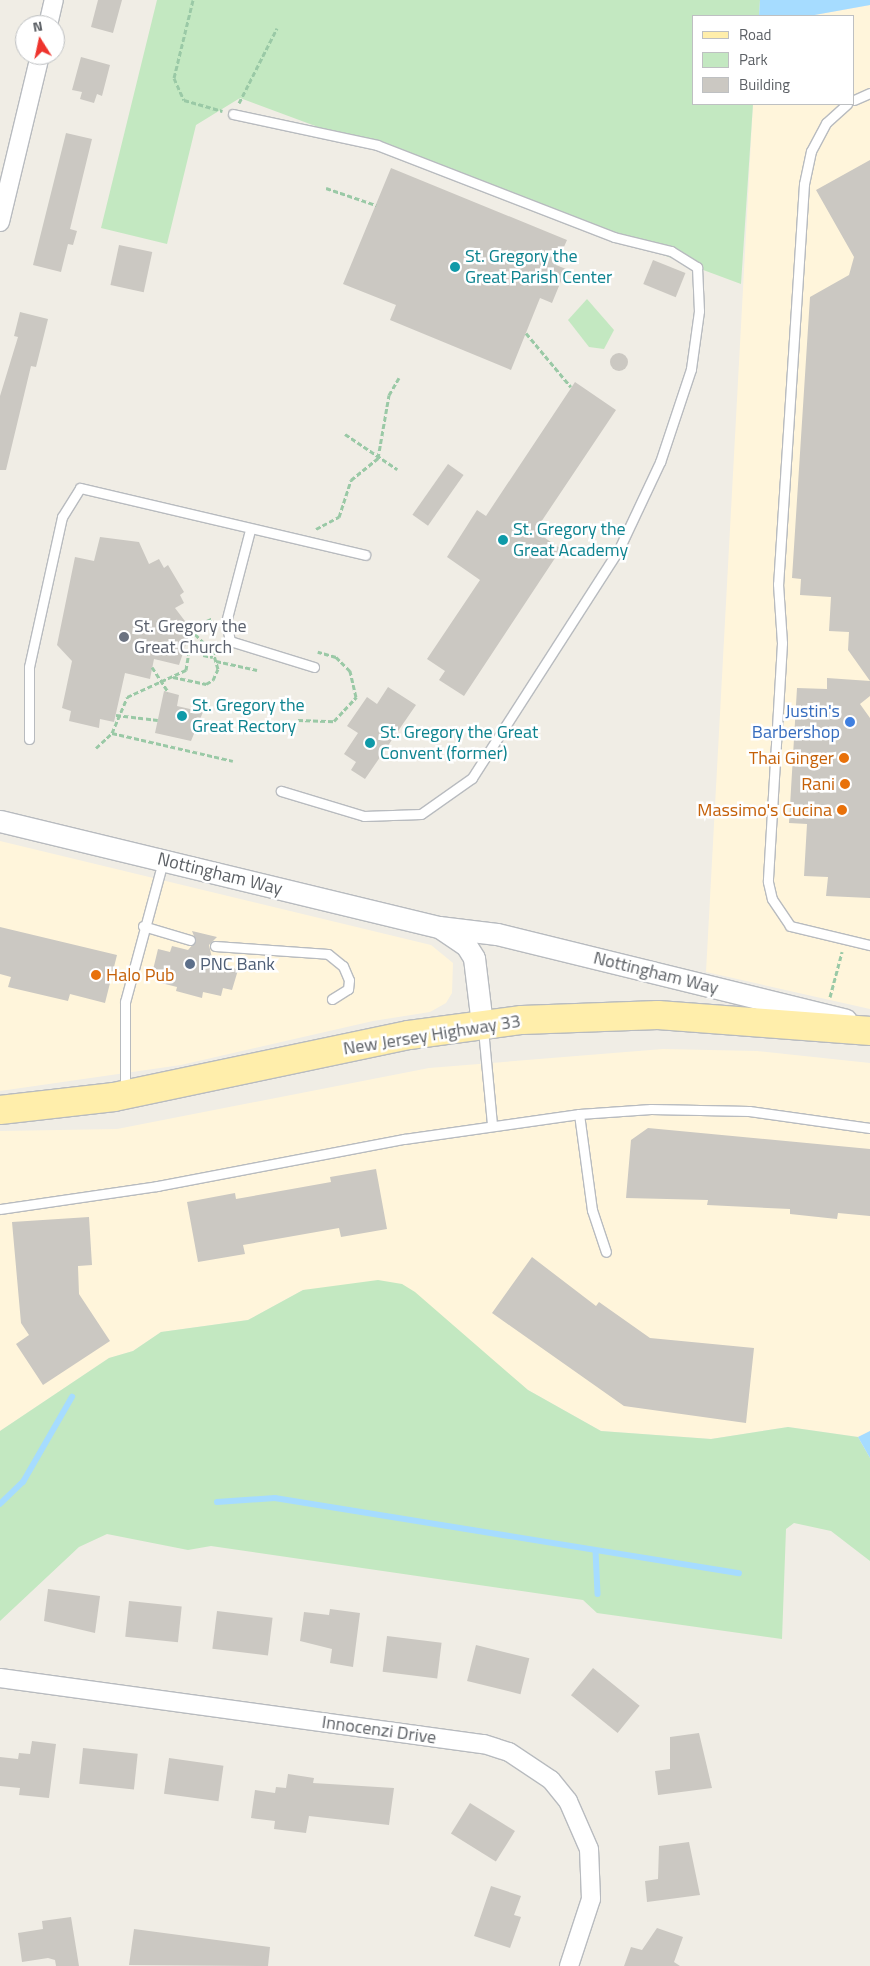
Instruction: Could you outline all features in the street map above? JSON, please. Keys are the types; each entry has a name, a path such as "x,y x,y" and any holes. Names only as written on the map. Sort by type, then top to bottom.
{"main road":[{"name":"New Jersey Highway 33","path":"0,1110 125,1095 409,1035 482,1024 658,1015 870,1029"}],"street":[{"path":"50,15 54,0"},
{"path":"0,222 38,65"},
{"name":"Nottingham Way","path":"0,821 439,927 497,934 825,1015 870,1029"},
{"name":"Nottingham Way","path":"439,927 466,945 474,958 482,1024"},
{"name":"Innocenzi Drive","path":"0,1678 484,1744 509,1752 551,1780 568,1801 589,1849 591,1899 569,1966"}],"lane":[{"path":"855,100 870,93"},
{"path":"846,105 826,123 811,151 804,184 778,584 782,643 768,882 772,899 790,926 870,945"},
{"path":"233,114 377,145 614,237 671,251 697,267 698,311 691,369 660,462 619,550 472,778 421,814 364,816 281,791"},
{"path":"29,739 29,667 62,517 80,488 250,530 365,555"},
{"path":"250,530 226,620 230,641 262,653 314,667"},
{"path":"125,1095 125,1002 143,926 163,860"},
{"path":"143,926 190,940"},
{"path":"214,946 328,954 343,966 348,980 348,989 332,999"},
{"path":"482,1024 492,1126"},
{"path":"0,1209 492,1126 580,1114 651,1109 749,1111 870,1128"},
{"path":"580,1114 592,1210 606,1252"}],"path":[{"path":"193,0 174,78 184,100 233,114 277,28"},
{"path":"326,188 376,205"},
{"path":"526,333 571,387"},
{"path":"311,531 339,517 351,480 378,458 389,395 399,378"},
{"path":"345,434 369,447 378,458 397,469"},
{"path":"96,748 112,734 127,698 160,684 186,670 194,634 193,627 212,618 226,620"},
{"path":"172,677 206,684 218,669 211,645 206,645 194,634"},
{"path":"206,645 203,655 213,657"},
{"path":"298,720 334,721 356,697 350,670 336,657 318,652"},
{"path":"216,661 257,670"},
{"path":"152,667 160,684 168,692"},
{"path":"118,716 158,720"},
{"path":"112,734 233,761"},
{"path":"825,1015 845,939"}],"shaded area":[{"path":"870,5 870,1009 706,972 753,105 855,105 855,15 815,15"},
{"path":"0,841 431,945 453,963 452,993 446,1003 430,1012 373,1021 181,1065 0,1091"},
{"path":"663,1049 757,1051 870,1063 870,1431 858,1437 788,1427 711,1439 601,1431 528,1390 402,1284 303,1290 248,1320 161,1332 133,1351 109,1358 0,1431 0,1131 117,1129 429,1068"}],"green space":[{"path":"157,0 760,0 759,15 692,15 692,105 753,105 741,284 240,98 196,125 167,244 101,228"},
{"path":"587,299 614,330 604,349 589,347 568,320"},
{"path":"378,1280 402,1284 415,1292 528,1390 601,1431 711,1439 788,1427 858,1437 870,1458 870,1561 831,1531 794,1523 786,1529 782,1639 597,1613 583,1600 211,1546 188,1550 107,1534 79,1547 0,1621 0,1431 109,1358 133,1351 161,1332 248,1320 303,1290"}],"water":[{"path":"760,0 870,0 870,5 815,15 759,15"},
{"path":"870,1431 870,1458 858,1437"}],"building":[{"path":"98,0 122,0 113,33 91,27"},
{"path":"81,57 110,65 102,96 97,94 94,103 80,99 82,92 72,90"},
{"path":"66,133 92,139 70,229 77,231 73,245 68,244 61,272 33,265"},
{"path":"870,160 870,681 848,650 849,632 829,631 831,597 800,595 801,579 792,578 810,297 849,275 854,257 816,190"},
{"name":"St. Gregory the Great Parish Center","path":"391,168 567,240 556,265 566,269 552,303 540,298 511,370 390,320 396,305 343,284"},
{"path":"119,245 152,252 144,292 110,285"},
{"path":"653,260 685,273 676,297 643,284"},
{"path":"20,312 48,319 36,367 31,366 6,470 0,470 0,396 18,337 14,336"},
{"path":"619,353 625,356 628,362 625,368 619,371 613,368 610,362 613,356"},
{"name":"St. Gregory the Great Academy","path":"575,382 616,410 535,531 561,549 464,696 439,680 445,671 427,659 480,580 447,557 477,510 486,516"},
{"path":"448,464 464,475 428,526 412,515"},
{"name":"St. Gregory the Great Church","path":"100,537 139,542 149,564 159,559 164,568 168,565 184,592 180,595 184,603 175,608 191,629 179,665 154,659 150,679 125,673 114,722 100,719 99,728 69,721 71,711 62,708 72,661 57,645 75,557 94,561"},
{"path":"827,678 870,681 870,696 860,704 870,718 870,898 826,896 828,877 804,876 807,824 789,823 797,688 827,689"},
{"name":"St. Gregory the Great Convent (former)","path":"388,687 416,705 365,779 351,770 356,762 344,754 358,733 347,726 367,697 377,704"},
{"name":"St. Gregory the Great Rectory","path":"164,691 179,695 177,706 203,712 191,741 155,733"},
{"path":"0,927 117,955 105,1003 70,994 68,1001 8,987 11,977 0,974"},
{"name":"PNC Bank","path":"192,931 217,937 209,945 212,958 238,970 232,990 223,988 221,996 203,992 202,998 176,991 177,987 161,983 162,976 152,974 158,949 170,952 172,946 188,950 196,941"},
{"path":"648,1128 870,1149 870,1216 838,1213 837,1219 790,1214 790,1209 707,1205 708,1200 626,1198 631,1140"},
{"path":"376,1169 387,1229 341,1237 339,1228 243,1245 245,1254 198,1262 187,1202 235,1193 236,1199 331,1182 330,1177"},
{"path":"89,1217 92,1265 78,1266 79,1294 110,1341 43,1385 16,1344 29,1335 21,1323 12,1222"},
{"path":"532,1257 596,1306 599,1302 650,1338 754,1348 746,1423 624,1406 492,1313"},
{"path":"48,1589 100,1596 95,1633 44,1621"},
{"path":"129,1601 182,1607 178,1642 125,1637"},
{"path":"330,1609 360,1613 353,1667 330,1663 332,1649 300,1641 304,1612 329,1615"},
{"path":"217,1611 273,1618 268,1656 212,1649"},
{"path":"387,1636 442,1643 437,1678 383,1672"},
{"path":"476,1645 529,1658 520,1694 467,1681"},
{"path":"593,1668 640,1706 618,1733 571,1695"},
{"path":"699,1733 712,1788 658,1795 655,1771 670,1769 670,1737"},
{"path":"32,1741 56,1744 49,1798 19,1795 20,1788 0,1786 0,1757 18,1759 19,1753 30,1754"},
{"path":"83,1748 138,1754 134,1790 79,1784"},
{"path":"169,1758 223,1766 218,1801 164,1794"},
{"path":"288,1774 314,1778 313,1783 394,1788 389,1825 309,1816 306,1833 274,1829 275,1821 251,1818 255,1790 275,1793 276,1787 286,1788"},
{"path":"470,1803 515,1831 496,1862 451,1834"},
{"path":"689,1842 700,1895 647,1902 645,1881 658,1879 659,1846"},
{"path":"491,1886 521,1896 514,1915 521,1917 510,1948 474,1936"},
{"path":"71,1917 79,1966 56,1966 55,1960 48,1958 22,1962 18,1933 43,1929 42,1921"},
{"path":"657,1928 683,1937 674,1962 680,1966 624,1966 631,1947 642,1950"},
{"path":"134,1929 270,1947 268,1966 129,1965"}],"waterway":[{"path":"0,1504 23,1482 72,1397"},
{"path":"217,1502 275,1498 739,1573"},
{"path":"596,1551 598,1594"}],"place":[{"name":"St. Gregory the Great Parish Center","path":"455,267"},
{"name":"St. Gregory the Great Academy","path":"503,540"},
{"name":"St. Gregory the Great Church","path":"124,637"},
{"name":"St. Gregory the Great Rectory","path":"182,716"},
{"name":"Justin's Barbershop","path":"850,722"},
{"name":"St. Gregory the Great Convent (former)","path":"370,743"},
{"name":"Thai Ginger","path":"844,758"},
{"name":"Rani","path":"845,784"},
{"name":"Massimo's Cucina","path":"842,810"},
{"name":"PNC Bank","path":"190,964"},
{"name":"Halo Pub","path":"96,975"}]}
